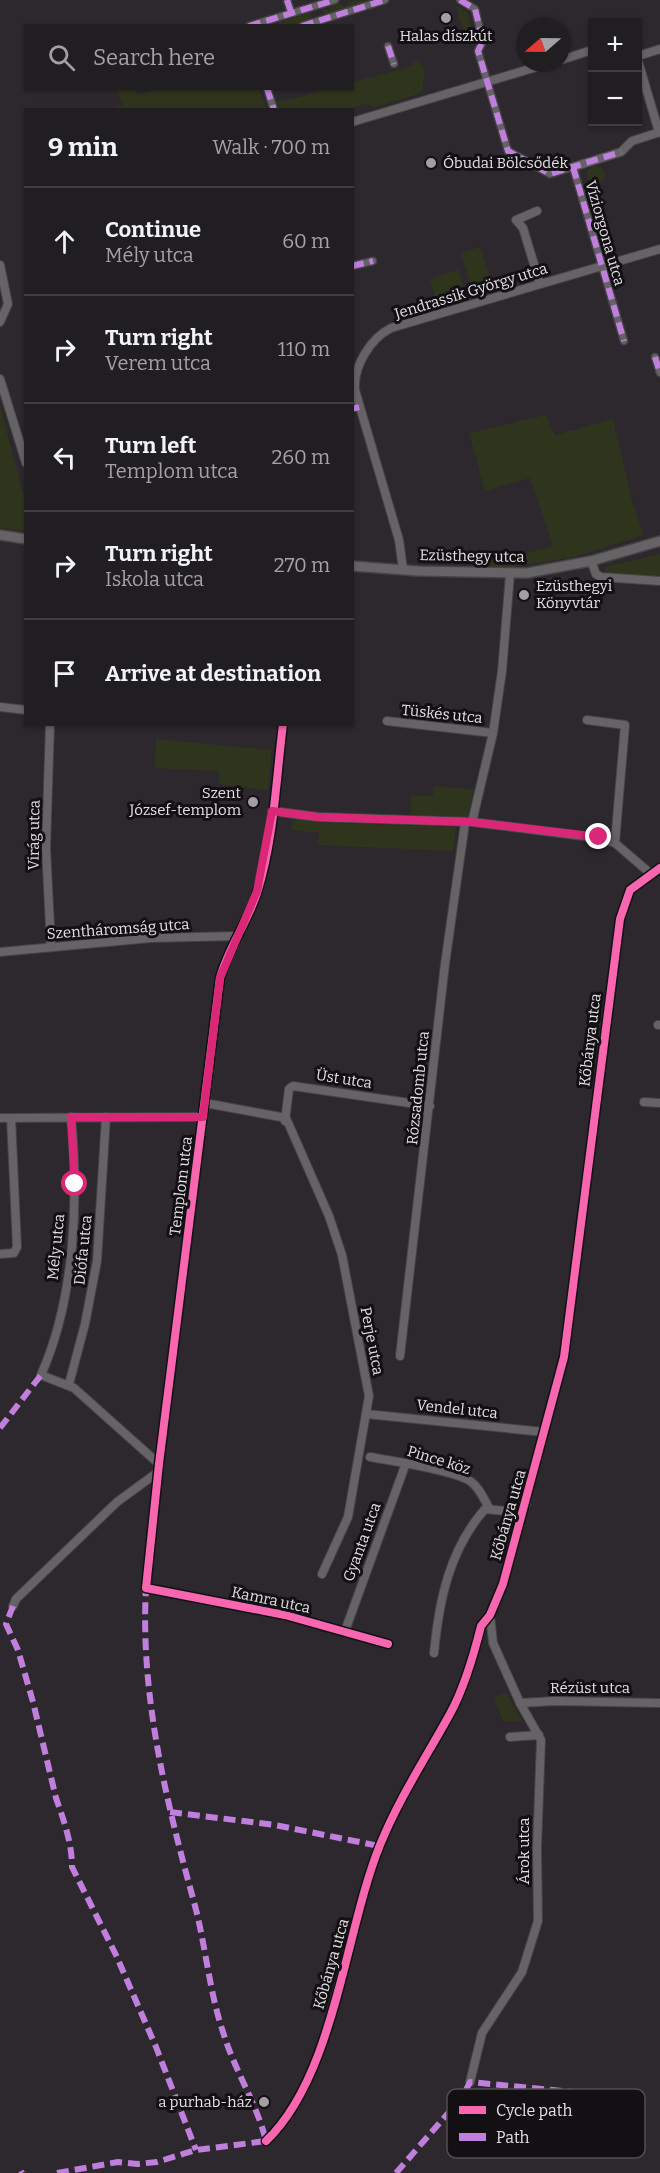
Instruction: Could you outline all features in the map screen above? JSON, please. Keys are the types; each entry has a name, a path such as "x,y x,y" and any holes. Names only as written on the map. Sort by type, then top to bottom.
{"street":[{"path":"287,0 291,12"},
{"path":"255,24 335,0"},
{"path":"308,24 386,0"},
{"name":"Víziorgona utca","path":"460,0 475,9 483,41 478,51 484,83 508,152 550,174 573,167 624,341"},
{"path":"388,46 394,64"},
{"path":"642,55 660,49"},
{"path":"570,57 588,51"},
{"path":"354,121 520,72"},
{"path":"573,167 621,152 632,141 659,132 641,72"},
{"path":"268,90 273,108"},
{"path":"537,211 516,220 523,228 540,284"},
{"name":"Jendrassik György utca","path":"403,568 399,540 356,408 356,375 380,333 660,249"},
{"path":"354,266 373,261"},
{"path":"0,265 8,303 0,322"},
{"path":"655,357 660,373"},
{"path":"0,379 24,457"},
{"path":"0,535 24,539"},
{"name":"Ezüsthegy utca","path":"354,566 510,574 545,572 660,541"},
{"path":"591,561 596,574 601,577 660,581"},
{"name":"Rózsadomb utca","path":"400,1356 445,964 469,823 493,733 502,671 510,574"},
{"path":"0,707 24,710"},
{"path":"587,720 625,725 615,843"},
{"name":"Tüskés utca","path":"387,721 493,733"},
{"name":"Virág utca","path":"50,726 46,848 51,946"},
{"name":"Templom utca","path":"146,1588 220,978 257,891 272,811 283,726"},
{"path":"272,811 318,817 469,823 599,837 615,843 651,874"},
{"name":"Kőbánya utca","path":"266,2141 286,2119 319,2049 379,1846 412,1778 452,1710 481,1626 489,1616 503,1584 564,1357 620,919 630,890 660,868"},
{"name":"Szentháromság utca","path":"0,952 151,938 238,936"},
{"name":"Üst utca","path":"286,1120 289,1089 293,1086 430,1106"},
{"path":"644,1102 660,1103"},
{"path":"205,1103 286,1120"},
{"name":"Mély utca","path":"69,1384 41,1375 56,1337 67,1278 75,1184 71,1117"},
{"name":"Diófa utca","path":"69,1384 85,1324 97,1261 106,1117"},
{"path":"0,1118 203,1117"},
{"path":"0,1254 14,1252 17,1247 11,1118"},
{"name":"Perje utca","path":"286,1120 309,1167 342,1255 369,1396 348,1517 322,1574"},
{"path":"13,1606 16,1599 117,1502 159,1468 69,1384"},
{"name":"Vendel utca","path":"366,1414 544,1432"},
{"name":"Pince köz","path":"370,1458 406,1462 469,1481 480,1492 489,1508"},
{"name":"Gyanta utca","path":"345,1631 406,1462"},
{"path":"434,1653 440,1597 462,1541 482,1512 489,1508 506,1511 526,1504"},
{"name":"Kamra utca","path":"146,1588 285,1615 388,1644"},
{"name":"Árok utca","path":"470,2082 482,2033 520,1975 537,1931 538,1785 542,1751 539,1735 520,1703 494,1643 489,1616"},
{"name":"Rézüst utca","path":"520,1703 660,1702"},
{"path":"510,1737 539,1735"}],"green space":[{"path":"374,0 375,3 345,12 343,9 325,15 323,9 330,11 331,7 340,4 344,7 350,1"},
{"path":"456,6 467,12 474,36 469,40 464,32"},
{"path":"310,13 313,21 305,24 279,24 279,22"},
{"path":"413,61 419,61 424,70 423,91 419,94 375,107 365,104 353,108 271,108 270,90 275,101 279,102 325,90 354,90 354,82 413,66"},
{"path":"117,90 136,90 138,95 158,90 260,90 266,108 112,108 123,105"},
{"path":"596,166 602,169 605,175 602,181 596,184 590,181 587,175 590,169"},
{"path":"480,247 491,281 471,288 461,253"},
{"path":"459,270 464,290 435,298 430,278"},
{"path":"0,407 24,496 24,531 0,528"},
{"path":"546,415 555,435 613,419 633,505 644,535 573,557 508,568 461,562 458,551 488,550 523,554 553,546 530,478 485,491 469,433"},
{"path":"660,554 660,577 606,574 605,567"},
{"path":"156,739 272,750 268,790 219,784 219,771 155,768"},
{"path":"434,786 474,789 467,818 410,815 411,795 433,796"},
{"path":"293,818 327,823 456,827 453,851 318,845 319,833 292,830"},
{"path":"506,1693 522,1721 503,1721 494,1697"}],"marked path":[{"path":"287,0 291,12"},
{"path":"256,24 335,0"},
{"path":"308,24 385,0"},
{"path":"460,0 475,9 483,41 478,51 508,151 550,174 621,152"},
{"path":"388,46 394,64"},
{"path":"268,90 273,108"},
{"path":"573,167 624,341"},
{"path":"354,266 373,261"},
{"path":"655,357 660,373"},
{"path":"354,408 359,407"},
{"path":"0,1428 41,1375"},
{"path":"57,2173 118,2162 137,2164 157,2162 196,2150 266,2141 219,2019 198,1919 165,1786 157,1747 147,1668 146,1588"},
{"path":"13,1606 6,1624 18,1650 33,1702 56,1798 65,1824 72,1867 116,1955 156,2047 196,2150"},
{"path":"170,1812 275,1825 379,1846"},
{"path":"466,2089 470,2082 542,2089"},
{"path":"396,2173 447,2114"}],"cycle path":[{"path":"283,726 274,810 263,873 253,904 220,978 159,1464 146,1588 285,1615 388,1644"},
{"path":"266,2141 289,2113 308,2079 336,2000 357,1918 380,1845 404,1794 461,1692 481,1626 490,1615 503,1584 564,1357 620,919 630,890 660,868"}],"place":[{"name":"Halas díszkút","path":"446,18"},
{"name":"Óbudai Bölcsődék","path":"431,163"},
{"name":"Ezüsthegyi Könyvtár","path":"524,595"},
{"name":"Szent József-templom","path":"253,802"},
{"name":"a purhab-ház","path":"264,2102"}],"route":[{"path":"75,1184 76,1163 71,1117 99,1115 106,1117 203,1117 220,978 257,891 272,811 318,817 472,822 599,837"}]}
